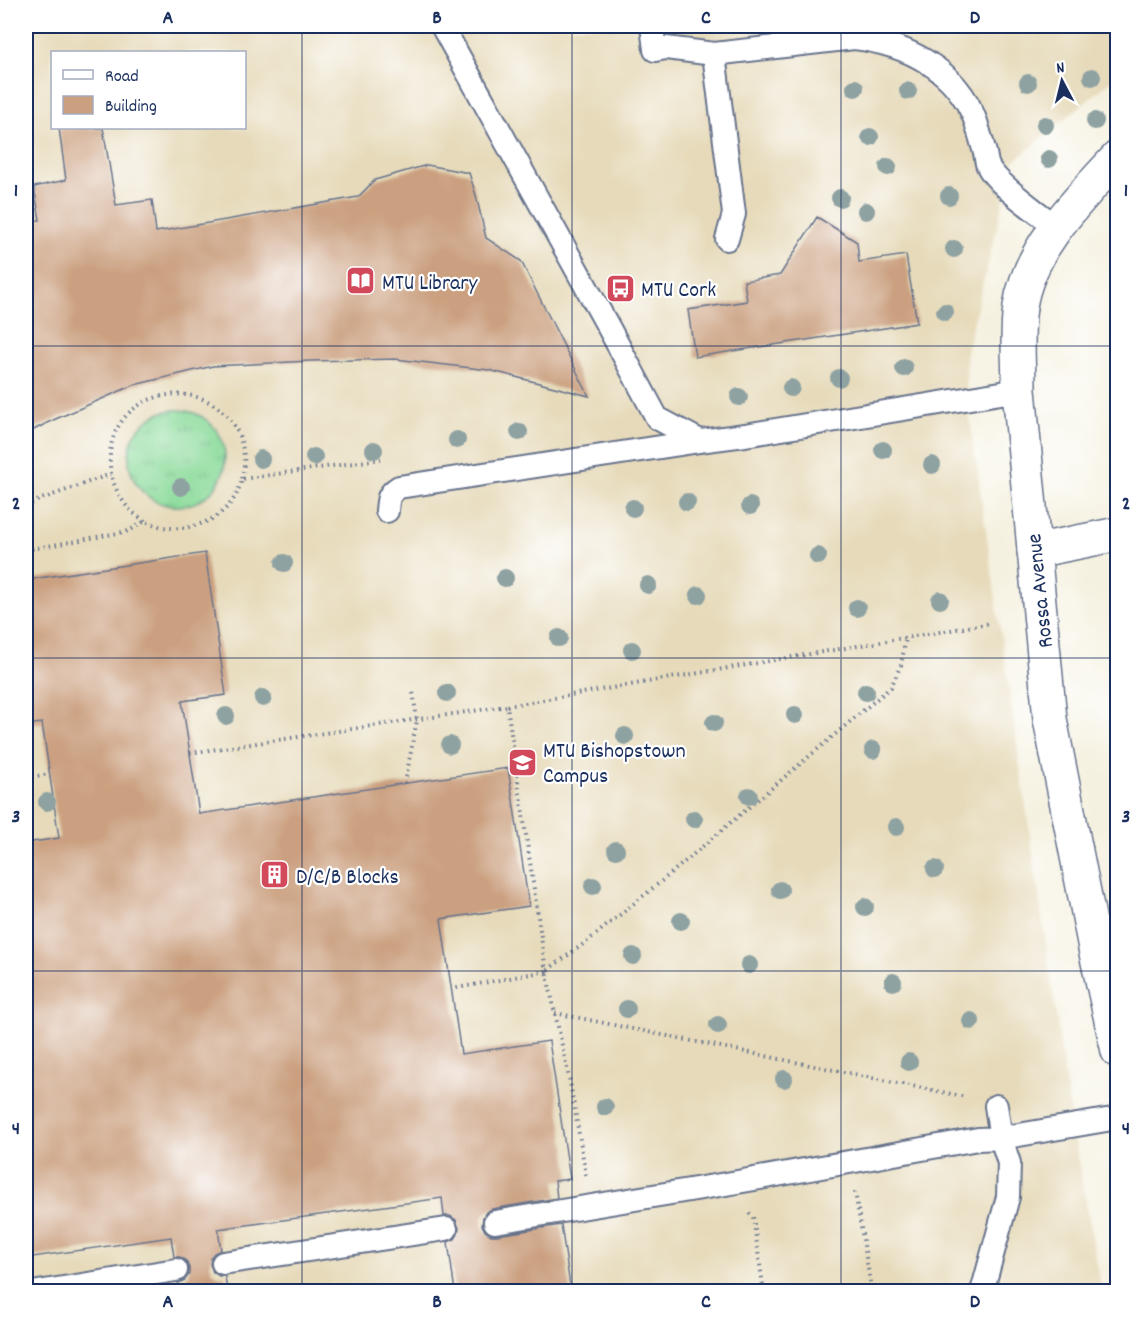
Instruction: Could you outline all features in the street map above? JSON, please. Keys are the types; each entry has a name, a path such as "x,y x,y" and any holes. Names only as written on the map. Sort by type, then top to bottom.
{"street":[{"name":"Rossa Avenue","path":"1118,157 1056,227 1038,257 1020,306 1019,341 1019,390 1050,719 1118,1051"},
{"path":"1034,551 1118,534"}],"lane":[{"path":"442,26 657,418 700,441"},
{"path":"652,26 655,50 666,48 714,54 854,38 875,40 900,48 934,65 958,88 975,120 988,166 998,180 1056,227"},
{"path":"714,54 734,214 727,239"},
{"path":"387,511 390,492 399,487 757,434 1019,390"},
{"path":"982,1292 1008,1197 1009,1163 1001,1138 996,1106"},
{"path":"495,1222 978,1139 1001,1138 1118,1118"},
{"path":"223,1263 446,1229"},
{"path":"38,1292 176,1270"}],"path":[{"path":"166,394 197,396 212,402 234,425 241,439 245,459 242,479 235,497 212,519 196,526 179,529 162,527 130,510 120,496 111,474 112,442 119,427 134,408 166,394"},
{"path":"242,479 385,458"},
{"path":"26,506 111,474"},
{"path":"26,550 129,531 145,520"},
{"path":"190,753 507,706 991,623"},
{"path":"452,989 546,971 589,940 891,687 901,665 906,638"},
{"path":"405,783 417,720 413,692"},
{"path":"507,706 546,971 570,1082 591,1206"},
{"path":"26,778 50,774"},
{"path":"555,1013 969,1097 996,1106"},
{"path":"850,1162 872,1292"},
{"path":"726,1184 753,1217 764,1292"}],"shaded area":[{"name":"MTU Bishopstown Campus","path":"26,26 1117,26 1117,76 1013,162 966,352 967,399 1072,1125 1102,1291 26,1291"}],"green space":[{"path":"177,410 195,413 211,424 222,440 225,458 222,476 211,492 195,503 177,506 159,503 143,492 132,476 129,458 132,440 143,424 159,413"}],"building":[{"name":"MTU Library","path":"59,129 103,129 116,205 152,200 156,232 358,197 375,180 427,165 469,173 486,238 521,261 589,396 489,370 395,359 213,366 134,385 26,434 26,221 40,220 34,187 66,180"},
{"path":"817,217 857,242 859,262 906,255 917,323 695,357 688,310 747,301 744,281 780,275"},
{"name":"D/C/B Blocks","path":"205,553 226,695 182,701 199,814 508,768 529,906 441,919 461,1054 549,1041 570,1179 555,1181 557,1198 492,1209 486,1212 482,1225 491,1235 497,1235 561,1225 571,1292 455,1292 448,1242 455,1239 459,1228 456,1220 450,1216 444,1216 442,1198 218,1229 221,1250 214,1253 210,1264 213,1272 219,1276 225,1276 227,1292 180,1292 178,1283 185,1280 189,1274 189,1268 186,1261 180,1257 174,1257 171,1237 26,1258 26,843 59,838 42,723 26,725 26,580"}],"place":[{"name":"MTU Library","path":"361,281"},
{"name":"MTU Cork","path":"620,288"},
{"name":"MTU Bishopstown Campus","path":"522,762"},
{"name":"D/C/B Blocks","path":"275,875"}]}
